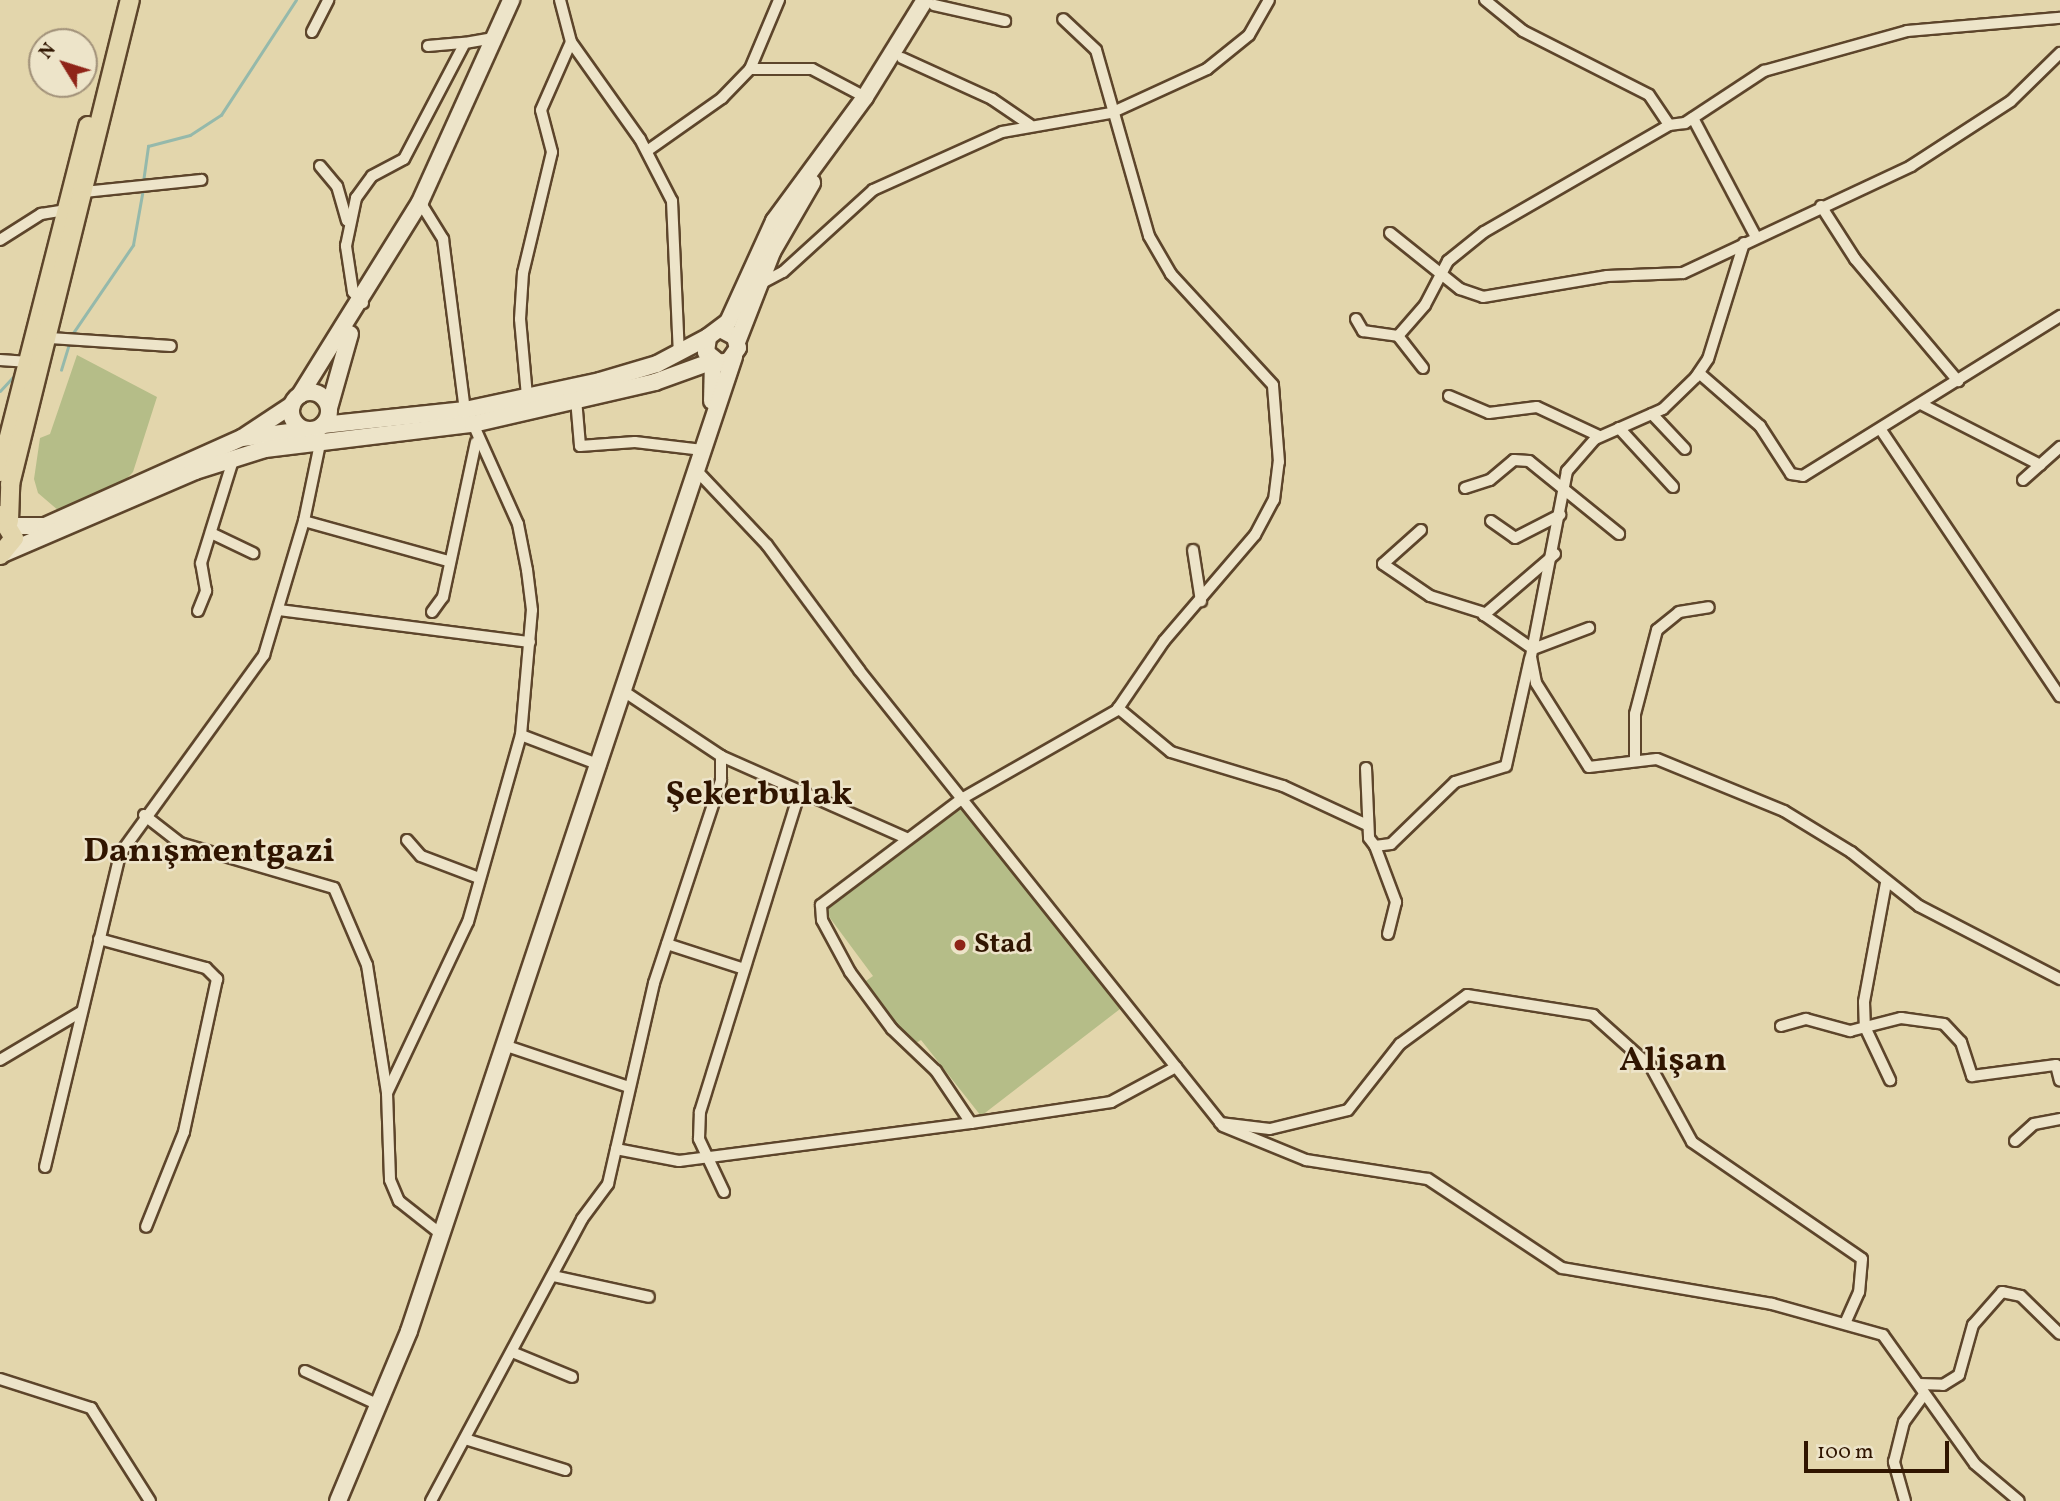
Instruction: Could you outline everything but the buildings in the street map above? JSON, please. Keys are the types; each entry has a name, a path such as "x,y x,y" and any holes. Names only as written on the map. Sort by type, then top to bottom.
{"main road":[{"path":"0,472 119,0"},
{"path":"2,554 12,544 7,521 10,484 64,340 84,192 130,0"},
{"path":"317,431 295,423 296,400 363,303 420,202 511,0"},
{"path":"338,1501 379,1405 442,1235 626,692 736,350 761,284 803,196 902,58 932,2"},
{"path":"705,444 713,361 706,352 715,333 774,221 932,2"},
{"path":"2,554 234,457 317,431 329,408 335,372 363,303"},
{"path":"715,333 736,350"},
{"path":"469,417 527,397 678,355 715,333"},
{"path":"242,438 469,417 576,399 655,382 736,350"},
{"path":"7,521 45,526 242,438 296,400 318,394 329,408"}],"street":[{"path":"312,32 328,0"},
{"path":"561,0 571,42 647,151 673,201 678,229 678,355"},
{"path":"647,151 722,98 750,69 779,0"},
{"path":"761,284 783,272 873,190 1030,125 1111,113 1228,55 1255,28 1269,0"},
{"path":"1485,0 1523,31 1649,95 1669,125"},
{"path":"932,2 1005,21"},
{"path":"1398,336 1425,305 1440,273 1484,232 1669,125 1693,118 1775,66 1846,46 1975,21 2060,18"},
{"path":"971,1123 936,1071 892,1030 850,972 820,912 828,898 963,798 1118,708 1164,641 1246,549 1274,500 1278,400 1266,375 1171,274 1149,236 1137,205 1132,161 1111,113 1096,50 1063,19"},
{"path":"428,46 494,38"},
{"path":"527,397 520,319 523,273 552,152 541,110 571,42"},
{"path":"347,221 368,180 404,159 465,43"},
{"path":"1390,233 1472,295 1501,297 1594,278 1667,276 1744,243 1755,235 1922,159 2011,101 2060,52"},
{"path":"902,58 992,99 1030,125"},
{"path":"750,69 812,69 865,97"},
{"path":"1693,118 1755,235"},
{"path":"320,166 337,186 347,221 351,284 363,303"},
{"path":"84,192 201,180"},
{"path":"387,1093 468,922 521,735 532,610 518,524 476,442 469,417 443,239 420,202"},
{"path":"1821,206 1855,259 1958,381"},
{"path":"0,240 41,214 67,210"},
{"path":"1375,846 1404,836 1455,782 1506,766 1555,554 1562,484 1574,460 1599,436 1652,414 1699,373 1744,243"},
{"path":"1699,373 1760,426 1796,477 1881,430 2060,316"},
{"path":"1356,319 1363,331 1398,336 1423,368"},
{"path":"677,327 688,338 715,333"},
{"path":"64,340 171,346"},
{"path":"0,360 29,362"},
{"path":"1449,396 1489,413 1537,407 1599,436"},
{"path":"576,399 580,446 635,442 705,444"},
{"path":"1921,404 2040,465"},
{"path":"1652,414 1685,449"},
{"path":"1619,428 1673,487"},
{"path":"1881,430 2060,696"},
{"path":"45,1167 120,854 145,815 243,692 279,610 304,521 317,431"},
{"path":"432,611 443,597 476,442"},
{"path":"2023,480 2060,447"},
{"path":"198,611 206,591 201,563 234,457"},
{"path":"1465,488 1518,459 1562,484 1619,534"},
{"path":"696,471 768,545 963,798 1220,1123 1306,1160 1428,1179 1562,1268 1846,1321 1892,1343 1982,1472 2019,1501"},
{"path":"1491,521 1515,538 1560,515"},
{"path":"304,521 449,561"},
{"path":"1421,530 1383,564 1430,596 1484,613 1532,653 1536,683 1584,763 1594,769 1635,761 1668,762 1793,815 1886,883 2060,979"},
{"path":"211,533 253,553"},
{"path":"1193,550 1201,601"},
{"path":"1484,613 1555,554"},
{"path":"1635,761 1635,714 1657,630 1679,612 1709,607"},
{"path":"279,610 530,642"},
{"path":"1532,653 1589,628"},
{"path":"626,692 721,756 906,838"},
{"path":"1118,708 1171,752 1283,786 1367,825"},
{"path":"521,735 600,765"},
{"path":"431,1501 553,1276 608,1184 629,1087 667,944 718,795 721,756"},
{"path":"1366,768 1367,825 1396,902 1388,934"},
{"path":"724,1192 705,1157 700,1112 741,968 800,791"},
{"path":"145,815 180,843 334,888 367,965 387,1093 390,1180 398,1202 442,1235"},
{"path":"407,840 421,856 479,878"},
{"path":"1886,883 1867,977 1865,1027 1890,1080"},
{"path":"99,939 206,968 217,979 184,1132 146,1227"},
{"path":"667,944 741,968"},
{"path":"1220,1123 1270,1129 1348,1110 1400,1044 1438,1023 1468,995 1592,1016 1651,1067 1692,1142 1862,1259 1864,1272 1846,1321"},
{"path":"0,1060 81,1012"},
{"path":"1781,1026 1805,1019 1850,1031 1901,1018 1944,1024 1961,1042 1972,1076 2056,1065 2060,1081"},
{"path":"507,1046 629,1087"},
{"path":"615,1149 679,1161 971,1123 1111,1102 1176,1068"},
{"path":"2015,1142 2034,1124 2060,1119"},
{"path":"553,1276 649,1297"},
{"path":"1905,1501 1894,1462 1903,1422 1922,1389 1943,1385 1959,1375 1973,1325 2002,1292 2021,1296 2060,1334"},
{"path":"512,1352 572,1377"},
{"path":"305,1371 379,1405"},
{"path":"0,1379 91,1408 150,1501"},
{"path":"465,1439 565,1470"}],"green space":[{"path":"77,355 157,397 133,472 118,488 59,511 38,493 34,479 40,438 50,434"},
{"name":"Stad","path":"961,805 1120,1009 981,1116 921,1040 913,1045 863,983 873,976 827,914 830,903"}],"waterway":[{"path":"143,182 148,146 190,135 221,115 296,0"},
{"path":"71,336 133,245 143,189"},
{"path":"61,370 69,343"},
{"path":"0,391 18,372"}],"place":[{"name":"Stad","path":"960,945"}],"district":[{"name":"Şekerbulak","path":"759,795"},
{"name":"Danışmentgazi","path":"209,852"},
{"name":"Alişan","path":"1673,1061"}]}
